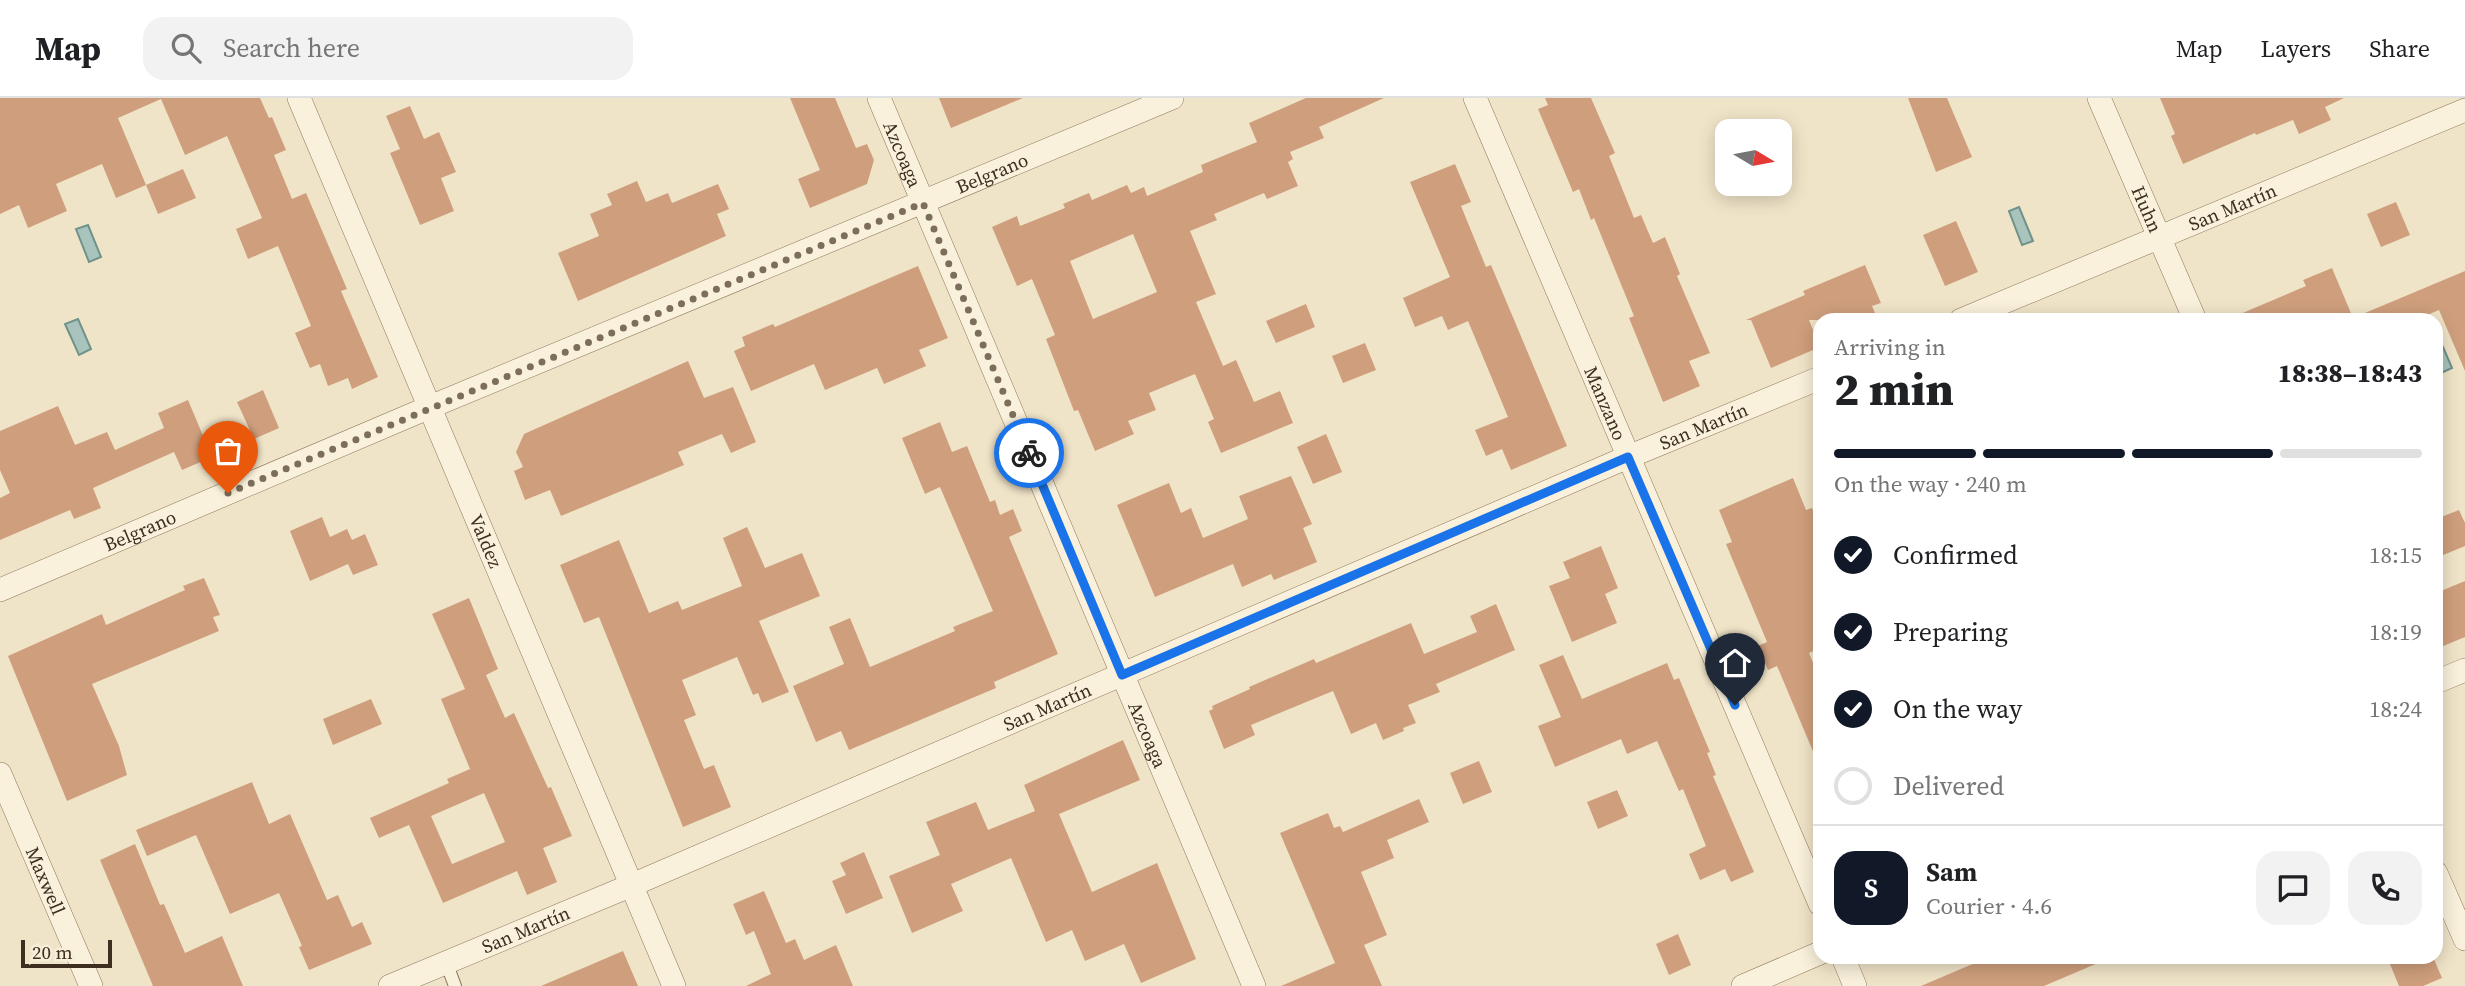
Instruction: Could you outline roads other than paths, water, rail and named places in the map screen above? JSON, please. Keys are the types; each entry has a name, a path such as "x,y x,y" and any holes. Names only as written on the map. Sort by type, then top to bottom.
{"street":[{"name":"Valdez","path":"299,98 674,986"},
{"name":"Azcoaga","path":"879,98 1254,986"},
{"name":"Belgrano","path":"0,590 430,407 1172,98"},
{"name":"Manzano","path":"1475,98 1813,888"},
{"name":"Huhn","path":"2099,98 2192,313"},
{"name":"San Martín","path":"1978,313 2465,110"},
{"name":"San Martín","path":"390,986 632,885 1628,457 1813,381"},
{"path":"2443,679 2465,670"},
{"name":"Maxwell","path":"0,774 90,986"},
{"path":"2443,889 2465,939"},
{"path":"1743,986 1813,956"},
{"path":"1846,964 1855,986"}],"lane":[{"path":"446,962 455,986"}],"water":[{"path":"2019,207 2033,241 2022,245 2009,211"},
{"path":"88,225 101,257 89,262 76,229"},
{"path":"78,319 91,349 79,355 65,324"},
{"path":"2443,347 2452,368 2443,372"}]}
